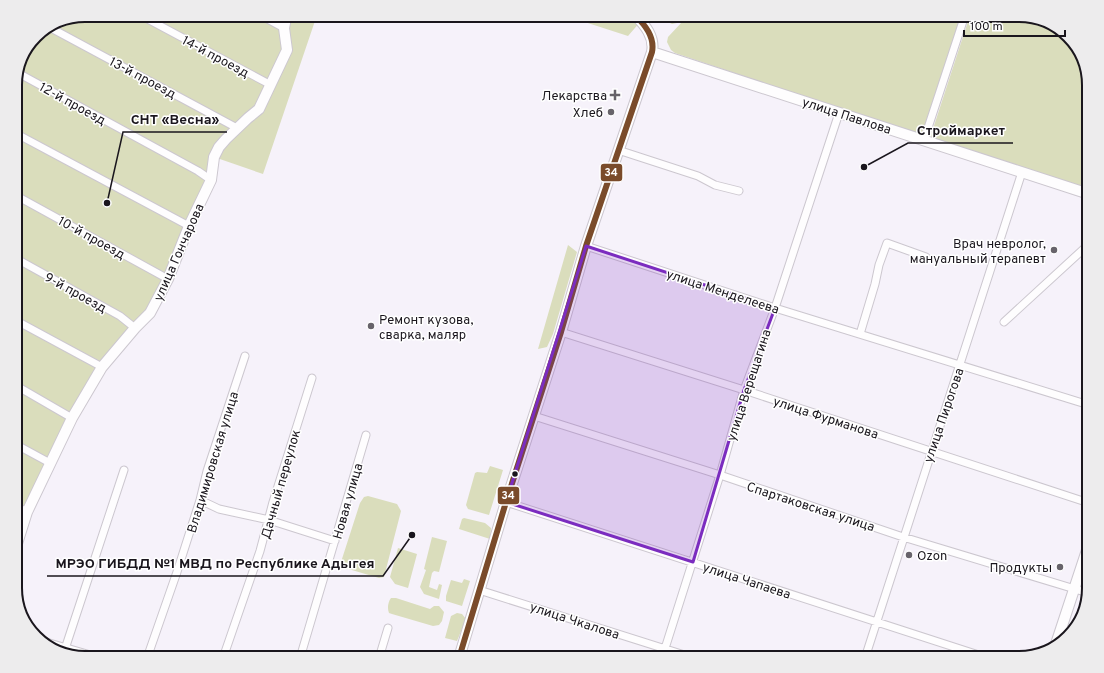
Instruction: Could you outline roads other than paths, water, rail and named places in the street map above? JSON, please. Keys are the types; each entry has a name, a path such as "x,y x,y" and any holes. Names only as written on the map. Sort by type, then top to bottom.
{"street":[{"name":"14-й проезд","path":"153,22 270,84"},
{"path":"273,22 284,28"},
{"name":"улица Гончарова","path":"22,528 27,512 72,418 102,367 135,328 150,313 168,279 189,226 210,180 214,157 219,147 237,128 260,109 270,84 279,69 287,50 284,28 285,22"},
{"path":"462,651 479,590 561,332 586,246 652,52 651,37 643,22"},
{"path":"924,140 963,22"},
{"name":"13-й проезд","path":"55,30 237,128"},
{"name":"улица Павлова","path":"652,52 1082,192"},
{"name":"12-й проезд","path":"23,76 198,171 210,180"},
{"name":"улица Верещагина","path":"664,651 720,476 744,390 775,308 839,113"},
{"path":"22,137 189,226"},
{"path":"618,150 698,176 715,185 739,191"},
{"name":"улица Пирогова","path":"867,651 1022,172"},
{"name":"10-й проезд","path":"22,200 168,279"},
{"path":"860,334 876,284 879,265 887,243 926,257"},
{"name":"улица Менделеева","path":"586,246 775,308 1082,404"},
{"path":"1004,322 1082,250"},
{"name":"9-й проезд","path":"22,262 120,316 135,328"},
{"path":"22,324 102,367"},
{"name":"улица Фурманова","path":"561,332 1082,501"},
{"name":"Владимировская улица","path":"149,651 177,572 200,500 206,471 245,356"},
{"name":"Дачный переулок","path":"226,651 260,551 273,502 312,378"},
{"path":"22,390 72,418"},
{"name":"Спартаковская улица","path":"534,416 903,537 1082,591"},
{"name":"Новая улица","path":"302,651 366,435"},
{"path":"22,448 50,463"},
{"path":"65,648 124,470"},
{"path":"200,500 219,509 269,520 335,540"},
{"name":"улица Чапаева","path":"506,502 966,651"},
{"path":"22,510 27,512"},
{"path":"1059,637 1082,566"},
{"name":"улица Чкалова","path":"479,590 674,651"},
{"path":"381,651 388,628"}],"place":[{"name":"Лекарства","path":"615,95"},
{"name":"Хлеб","path":"611,112"},
{"name":"Строймаркет","path":"864,167"},
{"name":"СНТ «Весна»","path":"107,203"},
{"name":"Врач невролог, мануальный терапевт","path":"1054,250"},
{"name":"Ремонт кузова, сварка, маляр","path":"371,326"},
{"name":"МРЭО ГИБДД №1 МВД по Республике Адыгея","path":"412,535"},
{"name":"Ozon","path":"909,555"},
{"name":"Продукты","path":"1060,567"}]}
